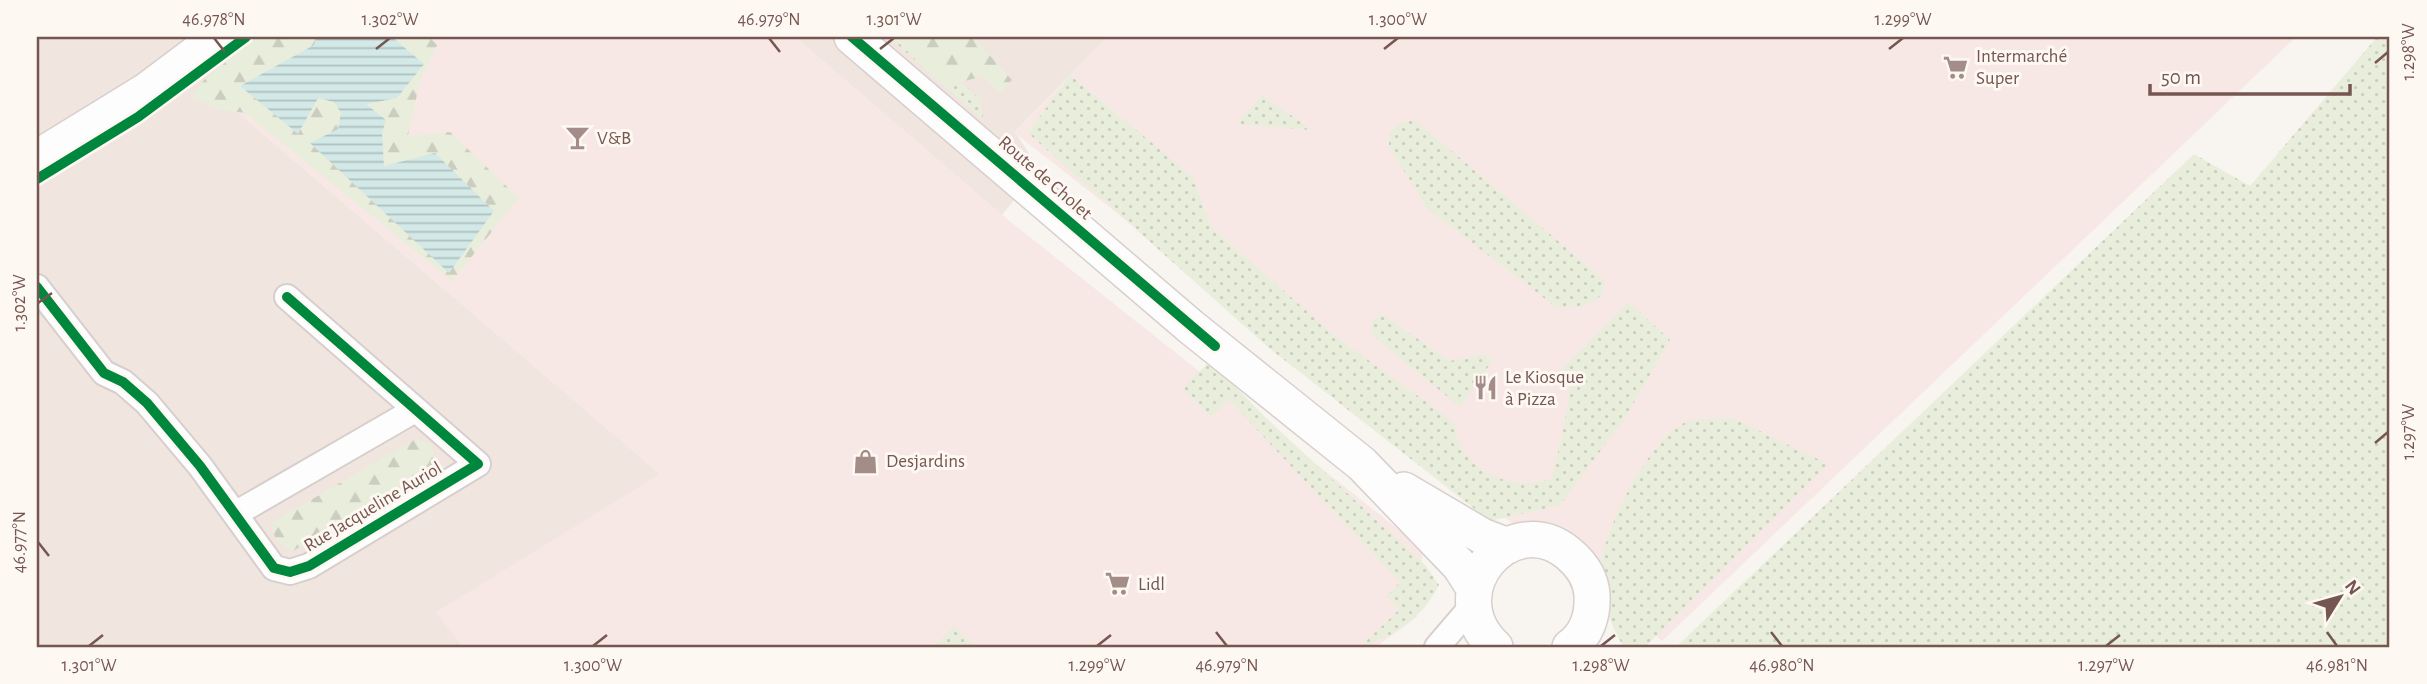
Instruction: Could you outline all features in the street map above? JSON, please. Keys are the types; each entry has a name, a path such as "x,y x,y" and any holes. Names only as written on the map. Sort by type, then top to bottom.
{"main road":[{"path":"37,158 146,91 218,37"},
{"name":"Route de Cholet","path":"852,37 1191,327 1362,464 1445,516 1482,536 1508,546"},
{"name":"Route de Cholet","path":"1362,464 1460,566 1473,596 1476,622 1495,647"},
{"path":"1473,596 1486,562 1508,546 1521,542 1546,542 1563,549 1577,561 1592,590 1589,638"}],"street":[{"name":"Rue Jacqueline Auriol","path":"37,287 104,373 123,382 147,403 274,568 290,572 309,566 478,464 286,297"},
{"path":"235,514 415,410"},
{"path":"1437,647 1473,596"}],"shaded area":[{"path":"37,37 268,37 207,86 660,474 589,524 437,612 463,647 37,647"},
{"path":"268,37 795,37 1002,215 1423,549 1417,617 1376,647 463,647 436,612 660,474 207,86"},
{"path":"795,37 1107,37 1015,132 1039,169 1002,215"},
{"path":"1107,37 2296,37 1662,641 1015,133"}],"green space":[{"path":"257,37 429,37 437,45 420,81 408,136 450,132 519,198 452,281 245,113 217,109 191,97 204,80"},
{"path":"889,37 920,37 980,99 984,121"},
{"path":"895,37 973,37 1012,80 1000,93 983,76 950,85"},
{"path":"2377,37 2390,37 2390,647 1676,647 2194,154 2250,186"},
{"path":"1070,75 1193,177 1211,227 1335,336 1455,423 1458,439 1465,453 1475,465 1488,474 1519,483 1550,479 1556,462 1569,393 1568,384 1559,372 1629,302 1670,340 1625,418 1560,505 1490,521 1269,348 1028,133"},
{"path":"1262,95 1312,130 1236,124"},
{"path":"1415,120 1604,280 1601,295 1589,304 1557,308 1428,209 1389,147 1389,133 1401,122"},
{"path":"1383,315 1450,361 1484,354 1493,360 1460,407 1372,335 1372,320"},
{"path":"1210,361 1267,419 1425,565 1439,585 1425,607 1407,624 1385,638 1360,647 1400,609 1386,597 1400,582 1229,400 1211,417 1182,389"},
{"path":"1733,418 1828,464 1645,647 1624,647 1608,613 1600,576 1608,538 1628,491 1656,449 1670,433 1684,423 1702,419"},
{"path":"416,439 432,444 434,464 293,551 276,541 271,523"},
{"path":"954,626 976,647 933,647"}],"water":[{"path":"316,37 392,37 424,64 397,98 366,104 386,120 382,133 384,166 435,153 494,211 449,273 310,143 338,129 341,113 334,102 318,98 298,134 240,86 314,45"}],"cycle path":[{"path":"37,179 138,117 246,37"},
{"path":"852,37 1215,346"},
{"path":"37,287 104,373 123,382 147,403 200,466 274,568 290,572 309,566 478,464 287,297"}],"place":[{"name":"Intermarché Super","path":"1956,67"},
{"name":"V&B","path":"577,138"},
{"name":"Le Kiosque à Pizza","path":"1485,388"},
{"name":"Desjardins","path":"866,461"},
{"name":"Lidl","path":"1118,584"}]}
